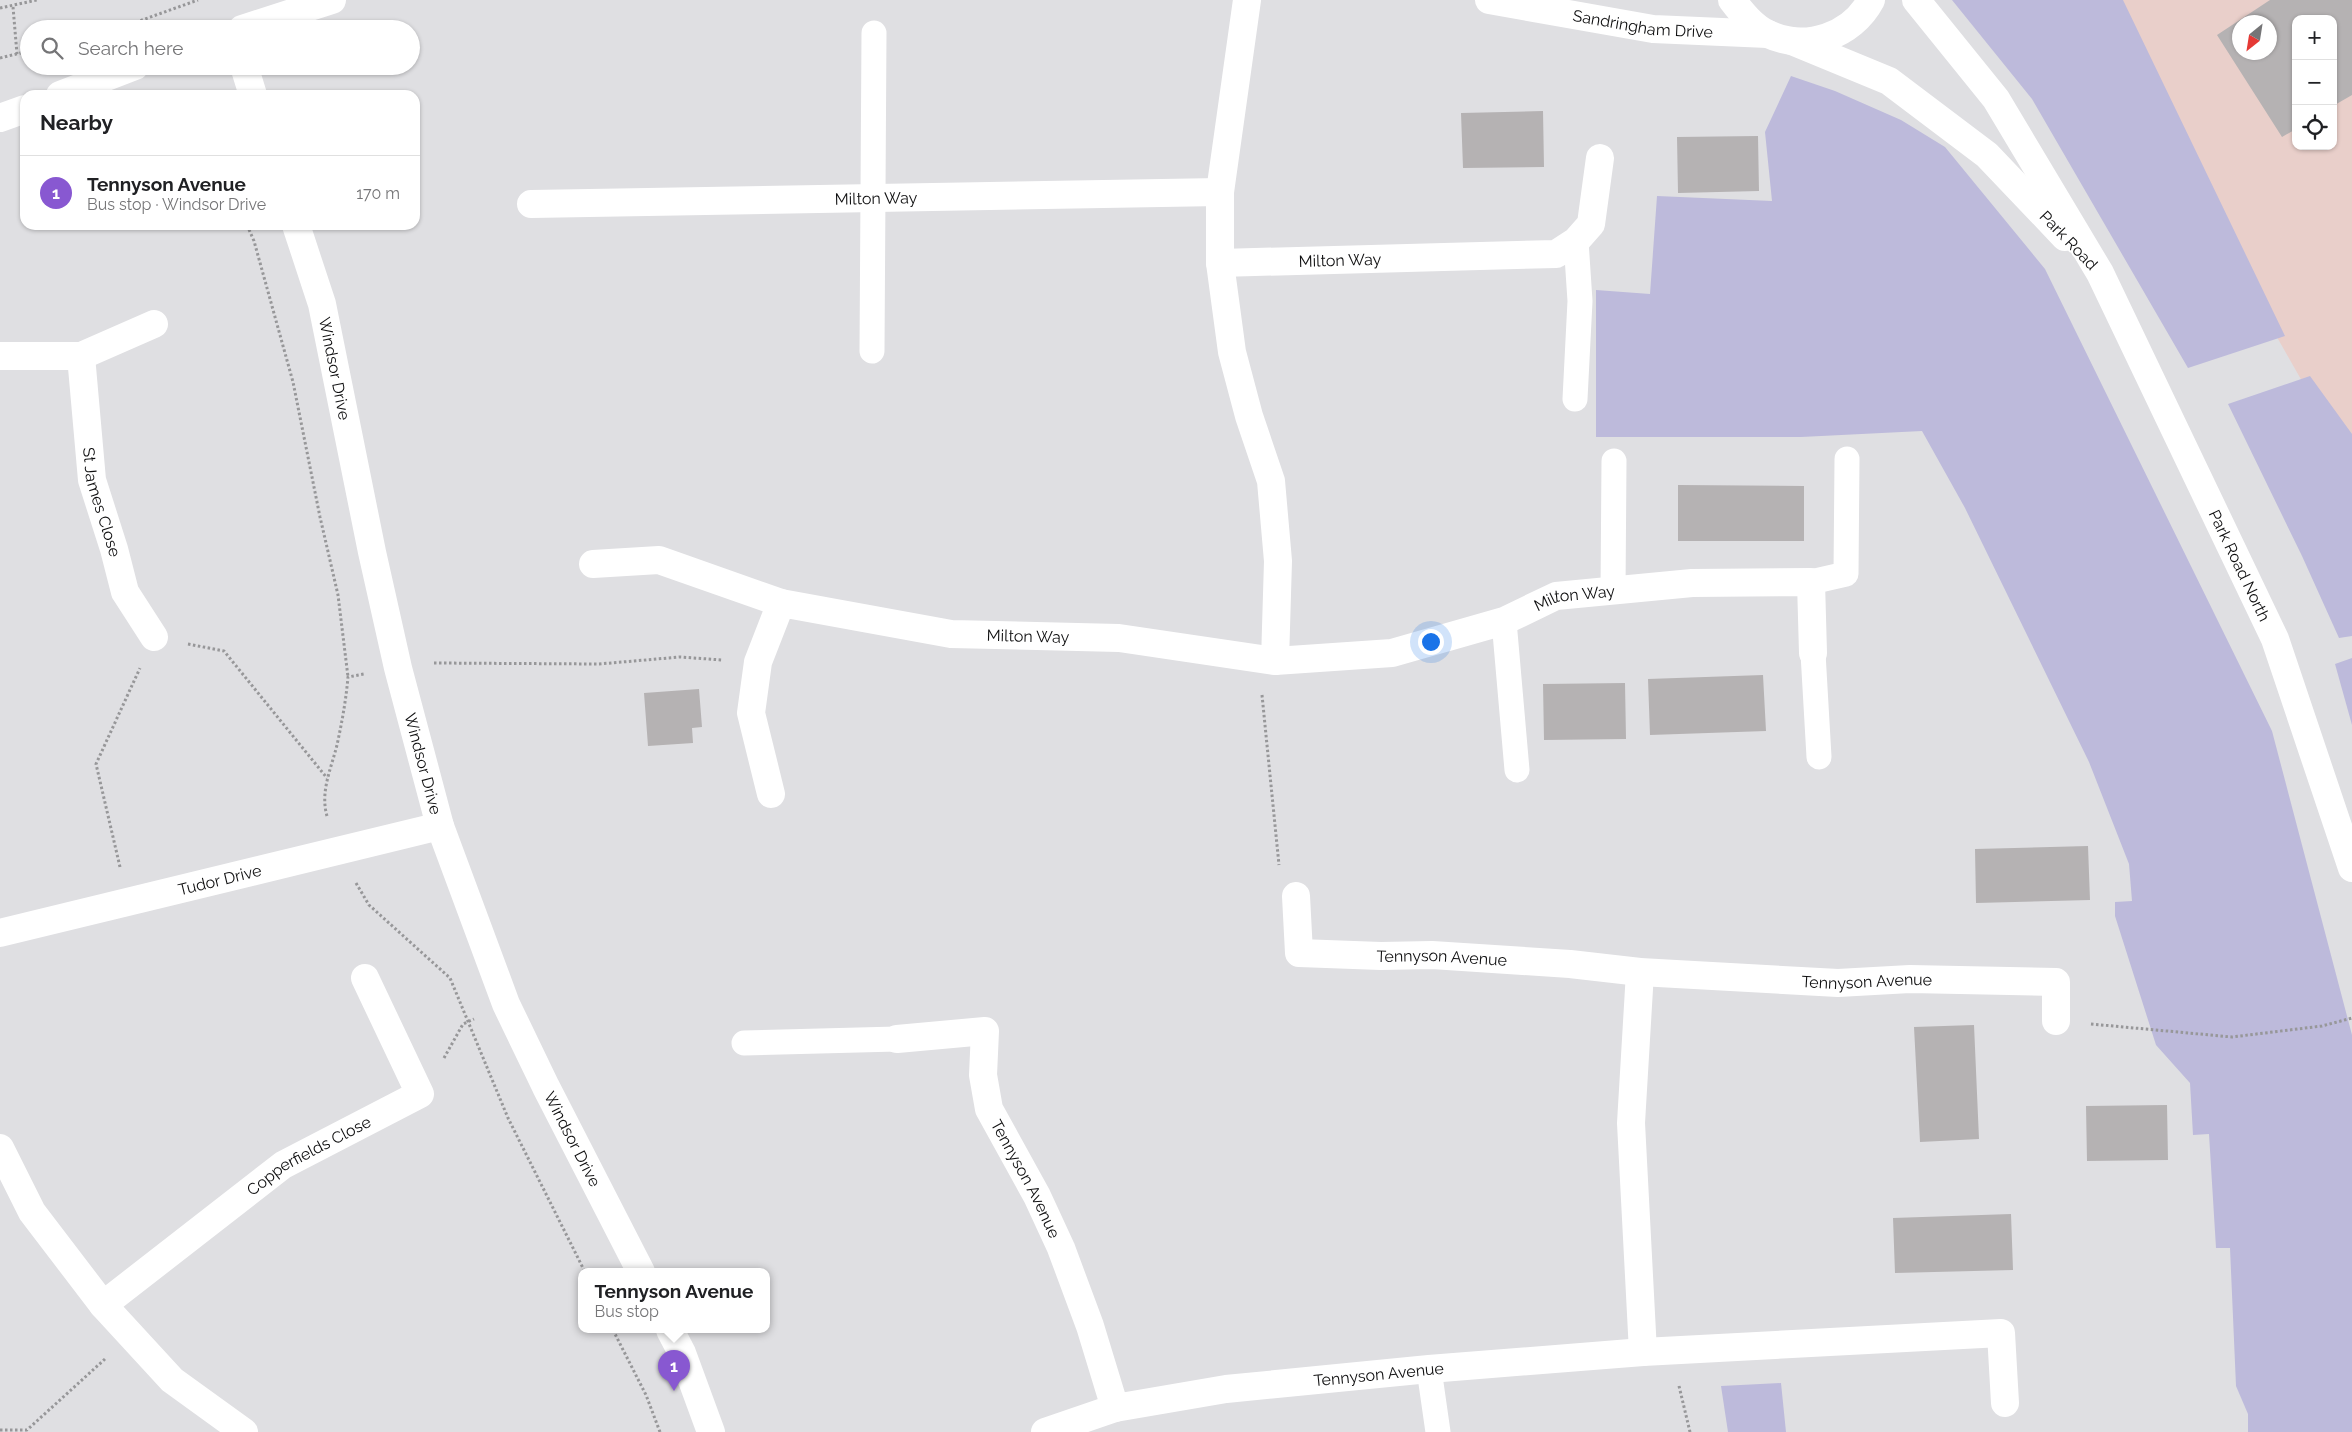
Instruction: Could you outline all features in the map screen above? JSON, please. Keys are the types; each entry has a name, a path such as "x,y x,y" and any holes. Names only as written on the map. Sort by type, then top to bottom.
{"street":[{"path":"270,20 332,0"},
{"path":"1247,0 1220,192 1220,263 1232,352 1249,416 1271,480 1278,561 1275,661"},
{"name":"Sandringham Drive","path":"1489,0 1654,29 1820,40 1845,30 1865,11 1872,0"},
{"path":"1732,0 1746,19 1780,38"},
{"name":"Park Road","path":"1916,0 1996,99 2100,273"},
{"name":"Park Road","path":"1780,38 1889,81 1980,149 2100,273"},
{"path":"73,90 112,75"},
{"path":"247,75 251,90"},
{"path":"0,118 20,111"},
{"name":"Milton Way","path":"1220,263 1556,254 1576,242 1591,224 1600,158"},
{"name":"Milton Way","path":"532,204 1220,192"},
{"name":"Windsor Drive","path":"298,230 322,304 372,552 396,658 440,826 506,1004 639,1268"},
{"name":"Park Road North","path":"2100,273 2276,640 2352,868"},
{"path":"0,356 82,356 154,324"},
{"name":"St James Close","path":"82,356 92,480 114,549 125,592 154,637"},
{"name":"Milton Way","path":"593,564 658,560 781,603 951,634 1119,638 1275,661 1392,653 1504,621 1556,596 1692,583 1811,582"},
{"path":"1811,582 1814,653"},
{"path":"771,794 750,713 758,662 781,603"},
{"name":"Tudor Drive","path":"0,933 440,826"},
{"name":"Tennyson Avenue","path":"1296,896 1299,953 1381,956 1432,955 1570,964 1640,972 1838,983 1910,979 2056,982 2056,1021"},
{"path":"1640,972 1631,1123 1643,1352"},
{"name":"Copperfields Close","path":"102,1305 283,1164 420,1094 365,978"},
{"name":"Tennyson Avenue","path":"897,1039 985,1031 983,1075 989,1109 1037,1196 1061,1248 1090,1326 1114,1408"},
{"path":"0,1148 32,1212 102,1305 172,1380 244,1432"},
{"path":"672,1333 682,1353 711,1432"},
{"name":"Tennyson Avenue","path":"1045,1432 1114,1408 1226,1390 1430,1369 1643,1352 2001,1333 2005,1403"}],"lane":[{"path":"872,351 874,32"},
{"path":"1575,399 1580,301 1576,242"},
{"path":"1811,582 1846,574 1847,459"},
{"path":"1613,591 1614,462"},
{"path":"1504,621 1517,770"},
{"path":"1814,653 1818,757"},
{"path":"744,1043 897,1039"},
{"path":"1430,1369 1438,1432"}],"path":[{"path":"0,8 37,0"},
{"path":"142,20 198,0"},
{"path":"0,53 1,58 18,54 13,7"},
{"path":"249,230 254,241 292,382 338,595 348,677"},
{"path":"128,902 96,764 154,637 224,651 328,778"},
{"path":"1275,661 1262,695 1279,869 1296,896"},
{"path":"443,1059 463,1024 506,1004"},
{"path":"2056,1021 2232,1037 2322,1026 2352,1018"},
{"path":"616,1333 646,1394 660,1432"},
{"path":"0,1430 28,1430 130,1336"},
{"path":"1677,1377 1690,1432"}],"shaded area":[{"path":"1952,0 2123,0 2285,336 2188,368 2032,99"},
{"path":"2085,0 2352,0 2352,469"},
{"path":"1791,76 1835,91 1901,120 1945,147 2045,269 2272,731 2352,1035 2352,1432 2248,1432 2248,1414 2236,1386 2230,1248 2216,1248 2209,1134 2193,1135 2190,1083 2156,1045 2115,916 2115,902 2132,901 2129,864 2089,762 1965,508 1922,431 1801,437 1596,437 1596,290 1650,294 1657,196 1772,201 1765,132"},
{"path":"2310,376 2352,434 2352,636 2339,638 2302,556 2228,404"},
{"path":"2352,658 2352,725 2335,664"},
{"path":"1781,1383 1786,1432 1728,1432 1721,1386"}],"building":[{"path":"2270,0 2352,0 2352,95 2337,104 2337,15 2292,15 2292,131 2282,137 2233,60 2277,60 2277,15 2247,15"},
{"path":"2232,25 2232,59 2217,35"},
{"path":"1543,111 1544,167 1463,168 1461,113"},
{"path":"1758,136 1759,191 1678,193 1677,137"},
{"path":"1678,485 1804,486 1804,541 1678,541"},
{"path":"1763,675 1766,731 1650,735 1648,679"},
{"path":"1625,683 1626,739 1544,740 1543,684"},
{"path":"699,689 702,727 692,728 693,743 648,746 644,693"},
{"path":"2088,846 2090,900 1976,903 1975,849"},
{"path":"1974,1025 1979,1139 1920,1142 1914,1027"},
{"path":"2167,1105 2168,1160 2087,1161 2086,1106"},
{"path":"2011,1214 2013,1270 1895,1273 1893,1218"}],"place":[{"name":"Tennyson Avenue","path":"674,1391"}]}
